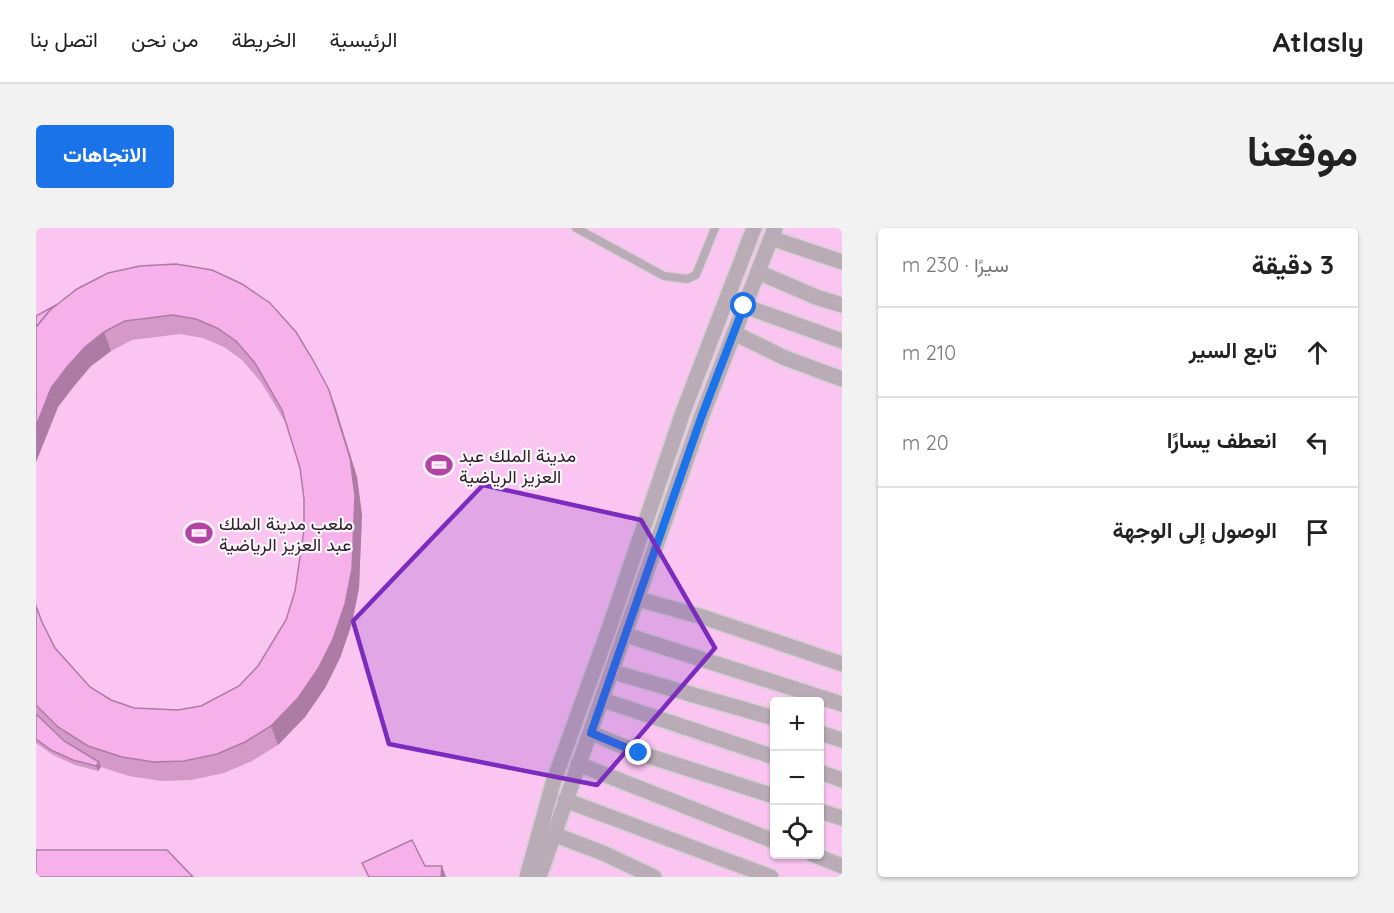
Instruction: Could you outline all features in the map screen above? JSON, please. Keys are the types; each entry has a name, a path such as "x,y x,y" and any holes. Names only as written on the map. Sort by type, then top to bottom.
{"street":[{"path":"539,876 553,783 611,623 683,412 754,228"},
{"path":"539,876 701,418 773,233 842,262"},
{"path":"758,272 816,297 842,305"},
{"path":"744,306 842,341"},
{"path":"734,333 785,358 842,380"},
{"path":"638,599 706,618 842,664"},
{"path":"626,635 842,704"},
{"path":"613,672 770,717"},
{"path":"603,700 770,756"},
{"path":"591,733 639,753 770,795"},
{"path":"824,735 842,740"},
{"path":"578,764 770,839"},
{"path":"824,774 842,780"},
{"path":"565,800 771,877"},
{"path":"824,813 842,818"},
{"path":"553,834 603,853 654,877"},
{"path":"823,859 842,866"}],"lane":[{"path":"576,228 664,276 687,279 696,275 715,228"}],"highlighted area":[{"path":"483,485 641,520 715,648 597,785 389,744 353,621"}],"shaded area":[{"name":"مدينة الملك عبد العزيز الرياضية","path":"36,228 842,228 842,877 36,877"}],"building":[{"path":"176,264 212,270 242,284 270,303 296,332 313,360 329,390 350,458 355,496 352,569 345,604 333,639 318,669 298,698 271,726 245,742 217,754 184,761 154,762 122,757 88,746 58,727 36,705 36,606 55,648 90,687 111,700 134,708 178,710 201,706 239,686 258,666 286,620 295,591 304,530 304,499 300,468 282,410 255,363 236,341 217,328 196,319 173,315 125,321 104,332 85,347 51,388 36,426 36,327 50,310 77,289 108,273 140,266"},
{"path":"56,305 50,310 36,327 36,316"},
{"path":"36,714 64,741 99,762 96,766 73,760 51,750 36,739"},
{"path":"412,840 425,866 442,866 441,877 369,877 362,863"},
{"path":"36,850 167,850 193,877 36,877"}],"place":[{"name":"مدينة الملك عبد العزيز الرياضية","path":"439,465"},
{"name":"ملعب مدينة الملك عبد العزيز الرياضية","path":"199,533"}],"route":[{"path":"639,753 591,733 701,418 744,306"}]}
